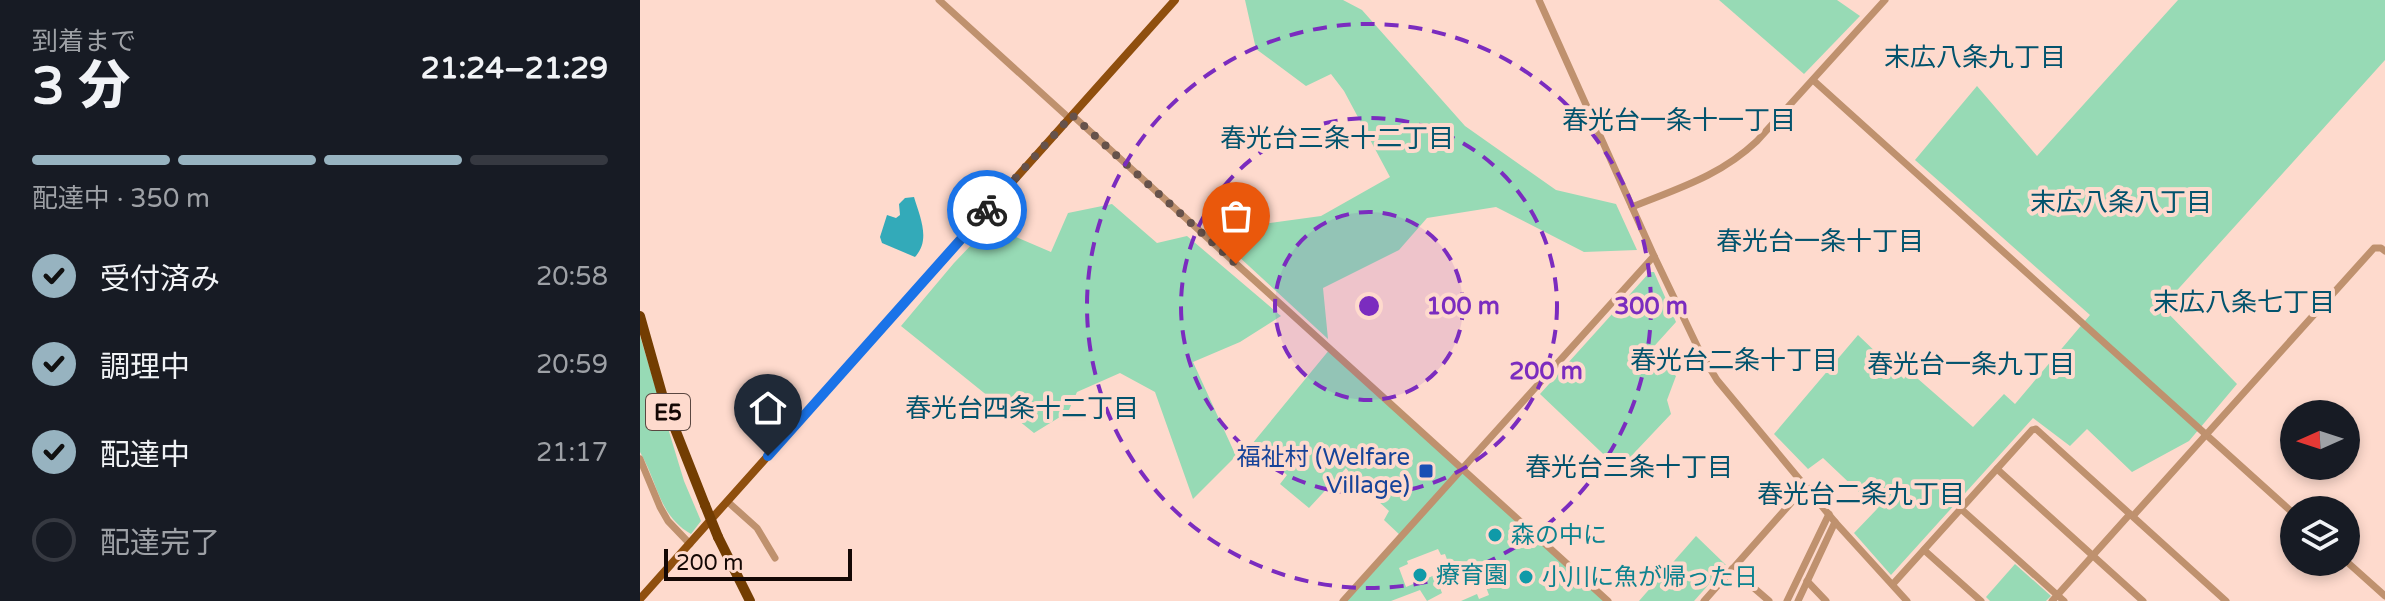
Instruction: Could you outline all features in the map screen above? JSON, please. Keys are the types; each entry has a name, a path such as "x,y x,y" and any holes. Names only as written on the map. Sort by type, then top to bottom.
{"highway":[{"name":"E5","path":"640,316 664,401 718,537 750,601"}],"main road":[{"path":"640,599 1175,0"}],"street":[{"path":"939,0 1608,601"},
{"path":"1539,0 1654,256 1700,352 1717,380 1835,522 1907,601"},
{"path":"1632,207 1712,175 1738,159 1885,0"},
{"path":"1813,80 2280,501"},
{"path":"1961,509 2058,599 2093,556 2374,248 2385,251"},
{"path":"1343,601 1654,256"},
{"path":"1893,584 2036,429 2226,601"},
{"path":"640,459 668,521 690,544"},
{"path":"1997,469 2143,601"},
{"path":"1704,601 1806,486"},
{"path":"728,502 757,528 775,558"},
{"path":"1787,601 1829,514"},
{"path":"1798,601 1835,522"},
{"path":"1924,550 1981,601"},
{"path":"1732,569 1769,601"},
{"path":"2360,574 2385,596"},
{"path":"1807,581 1826,601"}],"green space":[{"path":"1245,0 1343,0 1362,10 1465,126 1556,190 1616,204 1637,250 1584,252 1496,207 1427,218 1399,250 1323,288 1328,339 1211,231 1321,216 1390,177 1344,91 1331,74 1306,86 1256,49"},
{"path":"1719,0 1837,0 1860,16 1804,74"},
{"path":"2178,0 2385,0 2385,60 2162,307 2237,384 2189,441 2132,472 2087,429 2070,446 2033,418 1891,575 1854,533 1877,509 1823,458 1808,469 1774,434 1858,335 1904,379 1909,371 1973,427 2004,394 2015,404 2090,315 1915,160 1977,86 2037,156"},
{"path":"1018,196 1016,237 1051,252 1068,213 1112,204 1157,243 1187,236 1281,316 1240,342 1193,362 1236,456 1193,499 1155,392 1120,373 1077,392 1068,412 1034,433 901,326 954,263"},
{"path":"1650,272 1654,272 1676,322 1648,353 1676,376 1667,400 1671,414 1619,469 1540,394"},
{"path":"640,336 684,481 701,521 691,534 665,508 640,452"},
{"path":"1330,349 1608,601 1461,601 1477,594 1479,599 1489,595 1481,574 1471,578 1467,571 1441,581 1438,574 1447,571 1444,564 1448,562 1445,554 1441,555 1438,549 1407,561 1408,564 1399,568 1406,587 1435,575 1442,593 1427,601 1420,590 1391,601 1343,601 1401,536 1384,520 1389,511 1346,468 1309,508 1280,484 1287,475 1252,444"},
{"path":"1696,536 1726,565 1694,601 1639,601"},
{"path":"2015,564 2051,596 2046,601 1990,601 1986,597"}],"water":[{"path":"914,197 923,236 915,257 882,243 880,237 887,215 896,218 900,215 899,204 905,198"}],"way so far":[{"path":"987,210 1072,115 1236,264"}],"place":[{"name":"福祉村 (Welfare Village)","path":"1426,471"},
{"name":"森の中に","path":"1495,535"},
{"name":"療育園","path":"1420,575"},
{"name":"小川に魚が帰った日","path":"1526,577"}],"district":[{"name":"末広八条九丁目","path":"1975,57"},
{"name":"春光台一条十一丁目","path":"1679,120"},
{"name":"春光台三条十二丁目","path":"1337,138"},
{"name":"末広八条八丁目","path":"2121,202"},
{"name":"春光台一条十丁目","path":"1820,241"},
{"name":"末広八条七丁目","path":"2244,302"},
{"name":"春光台二条十丁目","path":"1734,360"},
{"name":"春光台一条九丁目","path":"1971,364"},
{"name":"春光台四条十二丁目","path":"1022,408"},
{"name":"春光台三条十丁目","path":"1629,467"},
{"name":"春光台二条九丁目","path":"1861,494"}],"route":[{"path":"768,456 987,210"}]}
